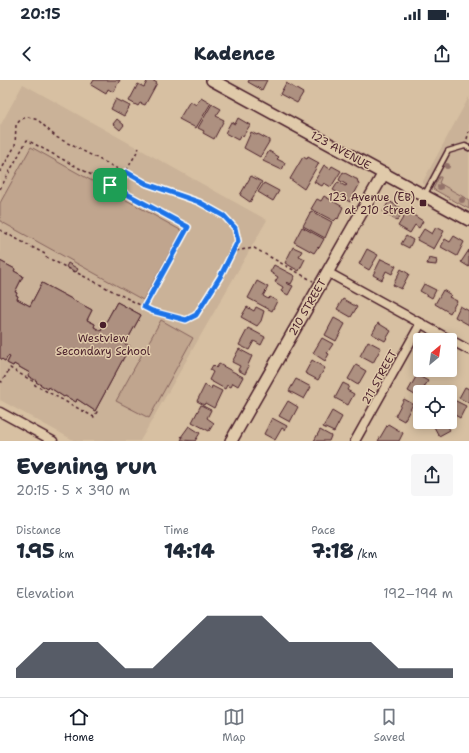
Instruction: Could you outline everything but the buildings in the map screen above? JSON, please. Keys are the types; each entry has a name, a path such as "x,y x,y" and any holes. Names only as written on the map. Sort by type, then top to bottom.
{"street":[{"name":"123 AVENUE","path":"218,82 469,220"},
{"name":"210 STREET","path":"231,441 384,174"},
{"path":"327,272 469,350"},
{"name":"211 STREET","path":"355,441 421,323"},
{"path":"0,412 43,439 53,441"}],"lane":[{"path":"424,195 448,151 465,146 469,148"}],"path":[{"path":"0,172 15,146 16,125 21,119 28,116 38,120 56,137 147,184 199,202 224,216 235,228 238,241 220,277 196,315 186,320 166,316 144,307 46,257 45,254 0,230"},
{"path":"467,139 469,131"},
{"path":"0,189 27,140 188,227 144,307"},
{"path":"110,185 117,179 122,179 139,148"},
{"path":"234,251 254,248 320,285"},
{"path":"0,385 10,368 34,382 35,385 94,417 98,410"}],"shaded area":[{"name":"Westview Secondary School","path":"23,84 267,220 140,441 75,441 0,400 0,126"},
{"path":"469,97 469,209 422,183"},
{"path":"31,147 182,231 143,300 0,221 0,203"},
{"path":"439,177 441,178 439,183 469,200 469,209 433,189"},
{"path":"161,320 193,338 149,418 116,401"}],"place":[{"name":"123 Avenue (EB) at 210 Street","path":"423,203"},
{"name":"Westview Secondary School","path":"103,325"}],"route":[{"path":"126,172 147,184 199,202 224,216 235,228 238,241 234,251 220,277 196,315 186,320 174,318 144,307 188,227 110,185 117,179 122,179 126,172"}]}
